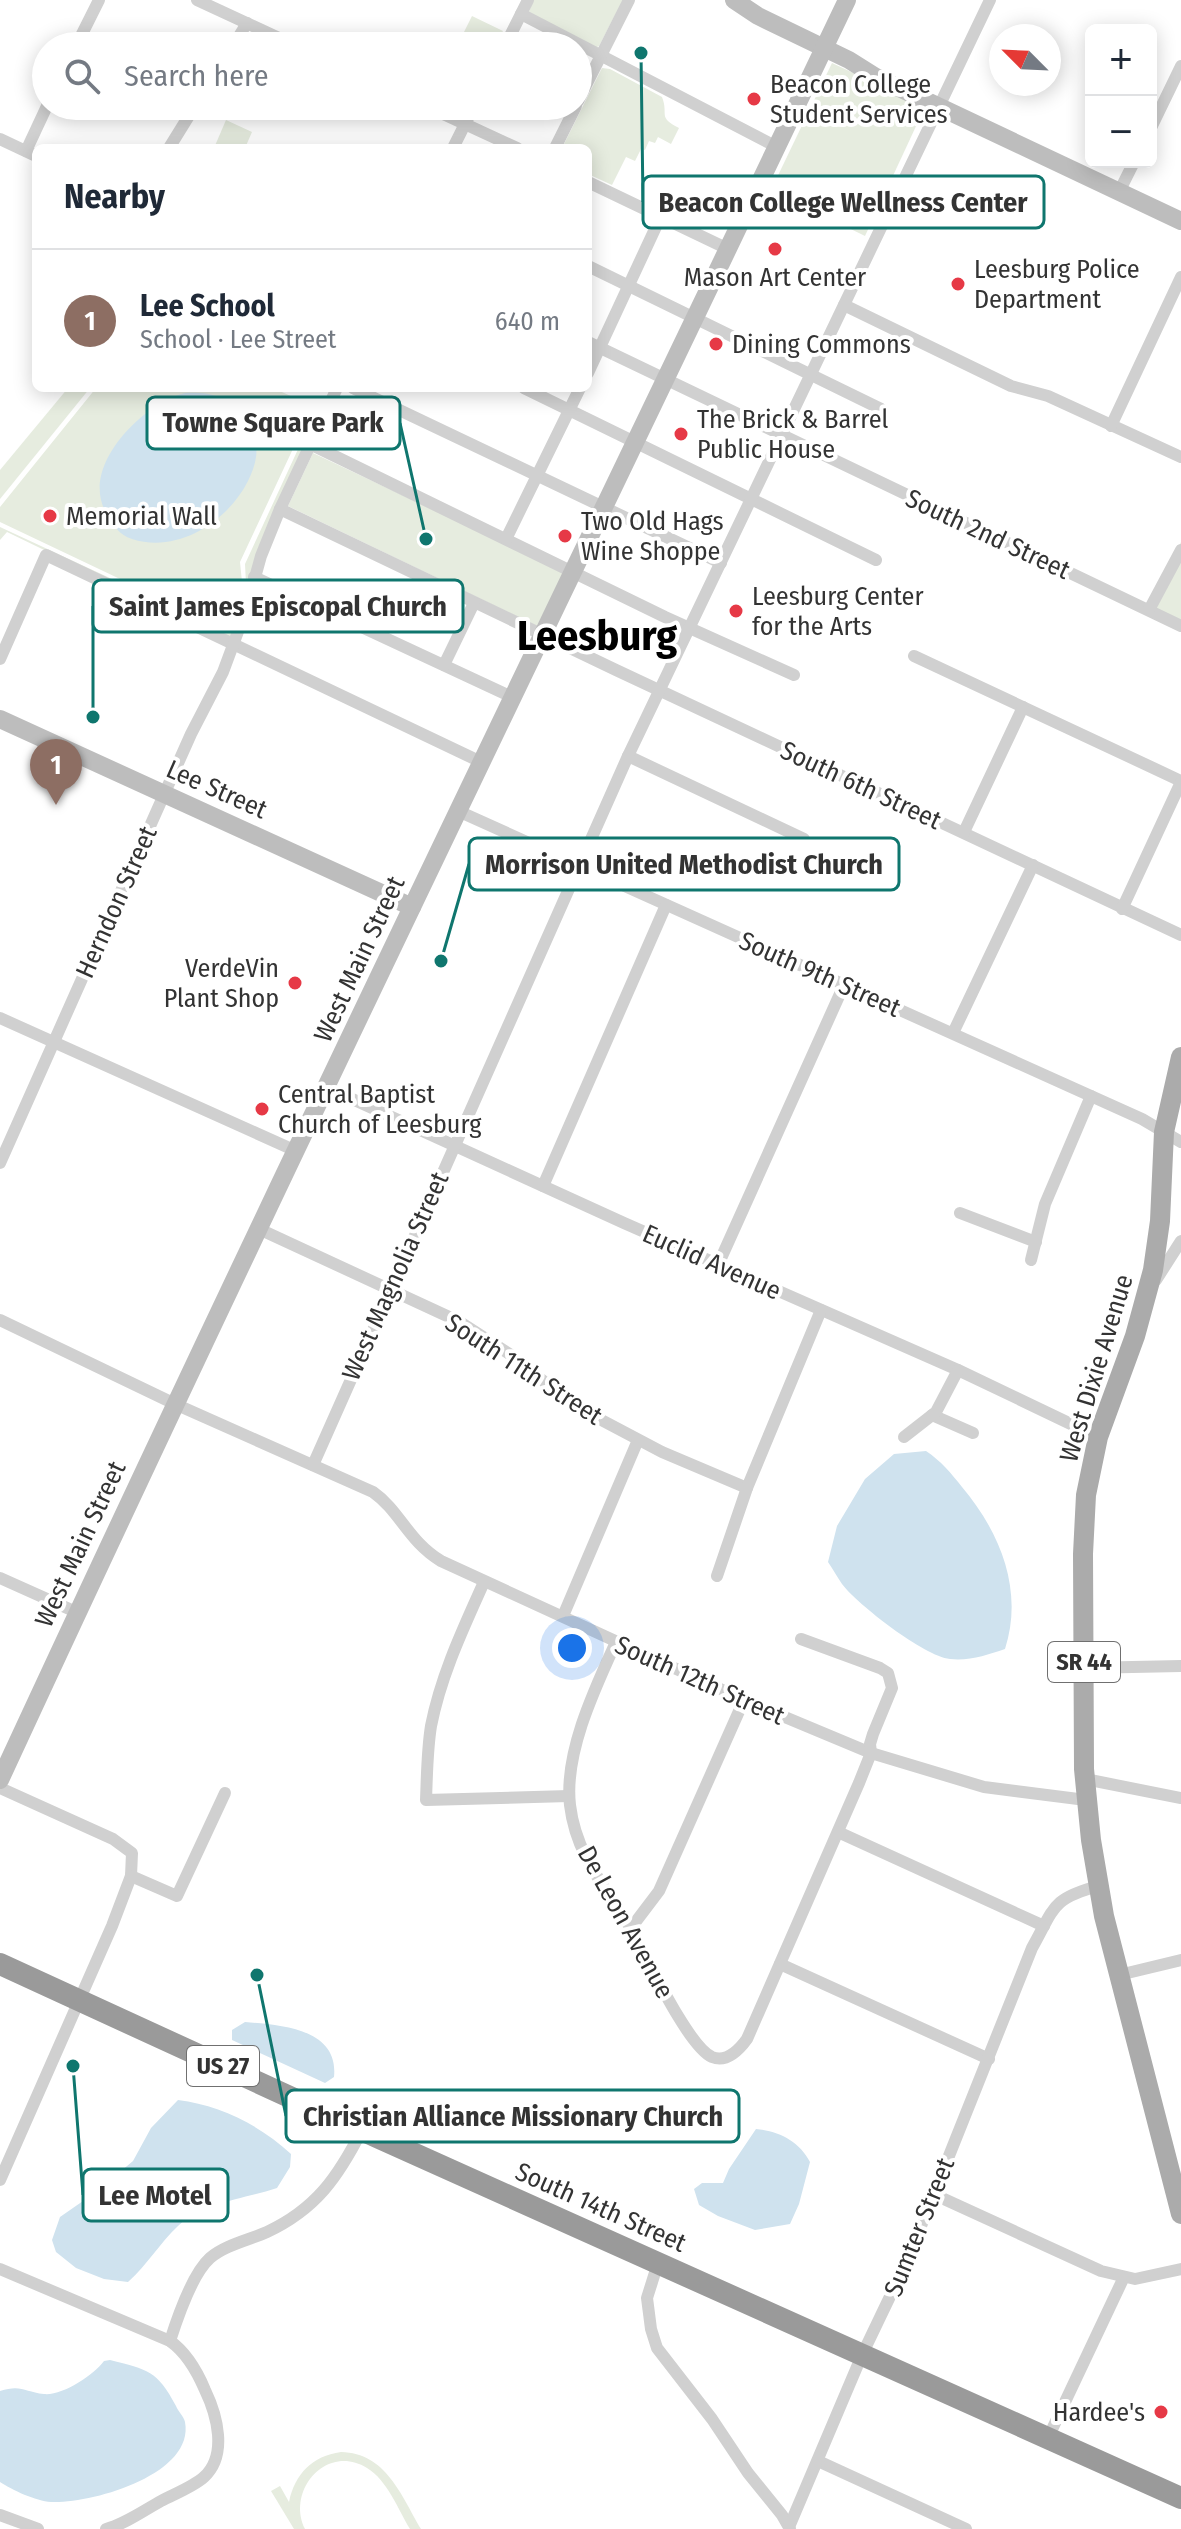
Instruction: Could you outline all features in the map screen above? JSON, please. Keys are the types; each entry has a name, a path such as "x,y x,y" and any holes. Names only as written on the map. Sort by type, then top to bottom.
{"highway":[{"name":"South 14th Street","path":"0,1964 1181,2498"}],"main road":[{"path":"734,0 758,16 826,44"},
{"path":"749,0 876,77 941,102 1122,187 1181,210"},
{"name":"West Main Street","path":"0,1780 76,1612 847,0"},
{"path":"1122,187 1181,221"},
{"name":"Lee Street","path":"0,719 412,907"},
{"name":"West Dixie Avenue","path":"1181,1057 1173,1137 1148,1292 1098,1437 1086,1495 1084,1522 1085,1779 1098,1886 1181,2214"}],"street":[{"path":"83,32 99,0"},
{"path":"197,0 266,32"},
{"path":"512,32 528,0"},
{"path":"592,73 629,0"},
{"name":"West Magnolia Street","path":"313,1465 628,756 990,0"},
{"path":"521,14 554,32"},
{"path":"242,32 247,23"},
{"path":"592,53 777,147"},
{"path":"1157,116 1181,66"},
{"path":"34,144 42,120"},
{"path":"171,144 186,120"},
{"path":"456,120 508,144"},
{"path":"455,144 467,120"},
{"path":"557,144 569,120"},
{"path":"0,139 31,154"},
{"path":"1122,187 1131,168"},
{"path":"592,184 728,249"},
{"path":"594,345 629,286 661,216"},
{"path":"592,268 881,409"},
{"path":"1111,426 1175,307 1181,277"},
{"path":"844,305 1011,386 1048,396 1181,457"},
{"name":"South 2nd Street","path":"594,345 1181,626"},
{"name":"Herndon Street","path":"0,1163 234,643 254,577 280,509 335,392"},
{"path":"361,392 721,563"},
{"path":"533,392 876,560"},
{"path":"506,539 578,392"},
{"path":"310,444 689,628 794,675"},
{"name":"South 6th Street","path":"280,509 659,691 1181,935"},
{"path":"1149,610 1181,550"},
{"path":"0,659 46,556 481,762"},
{"path":"254,577 512,697"},
{"path":"444,665 474,603"},
{"path":"914,656 1181,782 1122,909"},
{"path":"964,832 1023,707"},
{"path":"628,756 804,839"},
{"name":"South 9th Street","path":"458,811 953,1033 1173,1137"},
{"path":"953,1033 1033,865"},
{"path":"543,1186 666,905"},
{"path":"718,1265 844,985"},
{"path":"0,1018 296,1151"},
{"name":"Euclid Avenue","path":"326,1087 958,1370 1098,1437"},
{"path":"1031,1260 1045,1204 1091,1096"},
{"path":"960,1213 1036,1242"},
{"name":"South 11th Street","path":"259,1229 479,1333 557,1394 638,1440 747,1488"},
{"path":"1148,1292 1181,1241"},
{"path":"717,1576 747,1488 821,1310"},
{"name":"South 12th Street","path":"1,1324 373,1492 427,1552 484,1582 744,1700 871,1753 984,1787 1086,1800"},
{"path":"904,1437 932,1415 958,1370"},
{"path":"932,1415 973,1433"},
{"path":"563,1616 638,1440"},
{"path":"0,1578 76,1612"},
{"path":"484,1582 456,1642 435,1707 428,1752 426,1800 569,1796"},
{"path":"801,1639 880,1668 892,1679 888,1701 870,1744 871,1753 780,1964 989,2059"},
{"name":"De Leon Avenue","path":"616,1642 587,1709 569,1796 575,1829 584,1854 631,1928 679,2017 705,2052 712,2056 726,2057 735,2053 747,2038 780,1964"},
{"path":"1084,1668 1181,1666"},
{"path":"631,1928 659,1891 744,1700"},
{"path":"1085,1779 1181,1798"},
{"path":"0,1788 113,1839 132,1853 131,1876 0,2180"},
{"path":"131,1876 177,1896 225,1793"},
{"path":"838,1832 1044,1926"},
{"name":"Sumter Street","path":"790,2528 862,2355 902,2273 1026,1961 1063,1898 1098,1886"},
{"path":"1119,1975 1181,1960"},
{"path":"170,2341 204,2264 222,2251 271,2230 317,2199 340,2172 362,2130"},
{"path":"933,2194 1101,2271 1135,2279 1181,2269"},
{"path":"658,2263 647,2298 657,2348 790,2528"},
{"path":"0,2269 170,2341 181,2349 198,2374 216,2416 218,2437 215,2459 204,2477 122,2526 106,2529"},
{"path":"1048,2438 1124,2277"},
{"path":"818,2461 966,2529"},
{"path":"931,2514 939,2529"},
{"path":"0,2515 38,2529"}],"shaded area":[{"path":"533,0 623,0 599,46 595,48 592,46 592,32 566,32 529,12"},
{"path":"472,16 503,31 502,32 464,32"},
{"path":"832,63 922,105 924,109 865,236 771,190"},
{"path":"602,68 610,69 662,97 666,118 679,128 671,144 658,137 655,143 649,141 645,150 641,149 635,161 626,157 612,185 592,176 592,144 564,144 576,120 592,120 592,88"},
{"path":"226,120 252,132 247,144 216,144"},
{"path":"65,392 87,392 0,499 0,470"},
{"path":"93,392 282,392 313,406 240,562 242,582 219,626 0,522 0,507"},
{"path":"318,406 326,410 232,641 7,532 0,540 0,527 222,630 246,584 245,564"},
{"path":"313,453 565,572 537,626 288,506"},
{"path":"1181,542 1181,626 1149,611"},
{"path":"341,2452 357,2454 381,2468 399,2490 421,2529 410,2529 386,2487 374,2473 352,2462 338,2462 314,2474 306,2486 301,2500 305,2529 294,2529 271,2491 280,2486 289,2502 306,2468 321,2458"}],"water":[{"path":"185,393 218,397 238,411 255,442 253,468 239,496 215,521 200,531 167,542 132,539 115,526 107,514 100,496 101,477 119,440 134,424 168,399"},
{"path":"926,1451 946,1468 976,1504 997,1542 1010,1584 1012,1605 1005,1649 978,1657 950,1659 924,1649 862,1604 842,1584 828,1562 837,1526 865,1479 894,1454"},
{"path":"245,2022 290,2028 317,2039 327,2048 333,2061 334,2077 325,2083 232,2040 232,2030"},
{"path":"178,2100 209,2106 252,2125 291,2154 290,2167 277,2188 212,2206 188,2218 128,2282 104,2279 76,2268 56,2252 52,2240 60,2217 133,2161 151,2128"},
{"path":"756,2129 788,2138 810,2162 799,2204 790,2224 755,2230 699,2205 694,2189 702,2183 723,2183"},
{"path":"110,2360 150,2373 169,2394 185,2422 184,2441 174,2457 136,2483 90,2498 51,2502 38,2500 0,2482 0,2391 13,2388 44,2394 60,2392 77,2384 104,2361"}],"place":[{"name":"Beacon College Wellness Center","path":"641,53"},
{"name":"Beacon College Student Services","path":"754,99"},
{"name":"Mason Art Center","path":"775,249"},
{"name":"Leesburg Police Department","path":"958,284"},
{"name":"Dining Commons","path":"716,344"},
{"name":"The Brick & Barrel Public House","path":"681,434"},
{"name":"Memorial Wall","path":"50,516"},
{"name":"Two Old Hags Wine Shoppe","path":"565,536"},
{"name":"Towne Square Park","path":"426,539"},
{"name":"Leesburg Center for the Arts","path":"736,611"},
{"name":"Saint James Episcopal Church","path":"93,717"},
{"name":"Lee School","path":"56,805"},
{"name":"Morrison United Methodist Church","path":"441,961"},
{"name":"VerdeVin Plant Shop","path":"295,983"},
{"name":"Central Baptist Church of Leesburg","path":"262,1109"},
{"name":"Christian Alliance Missionary Church","path":"257,1975"},
{"name":"Lee Motel","path":"73,2066"},
{"name":"Hardee's","path":"1161,2412"}],"district":[{"name":"Leesburg","path":"597,635"}]}
